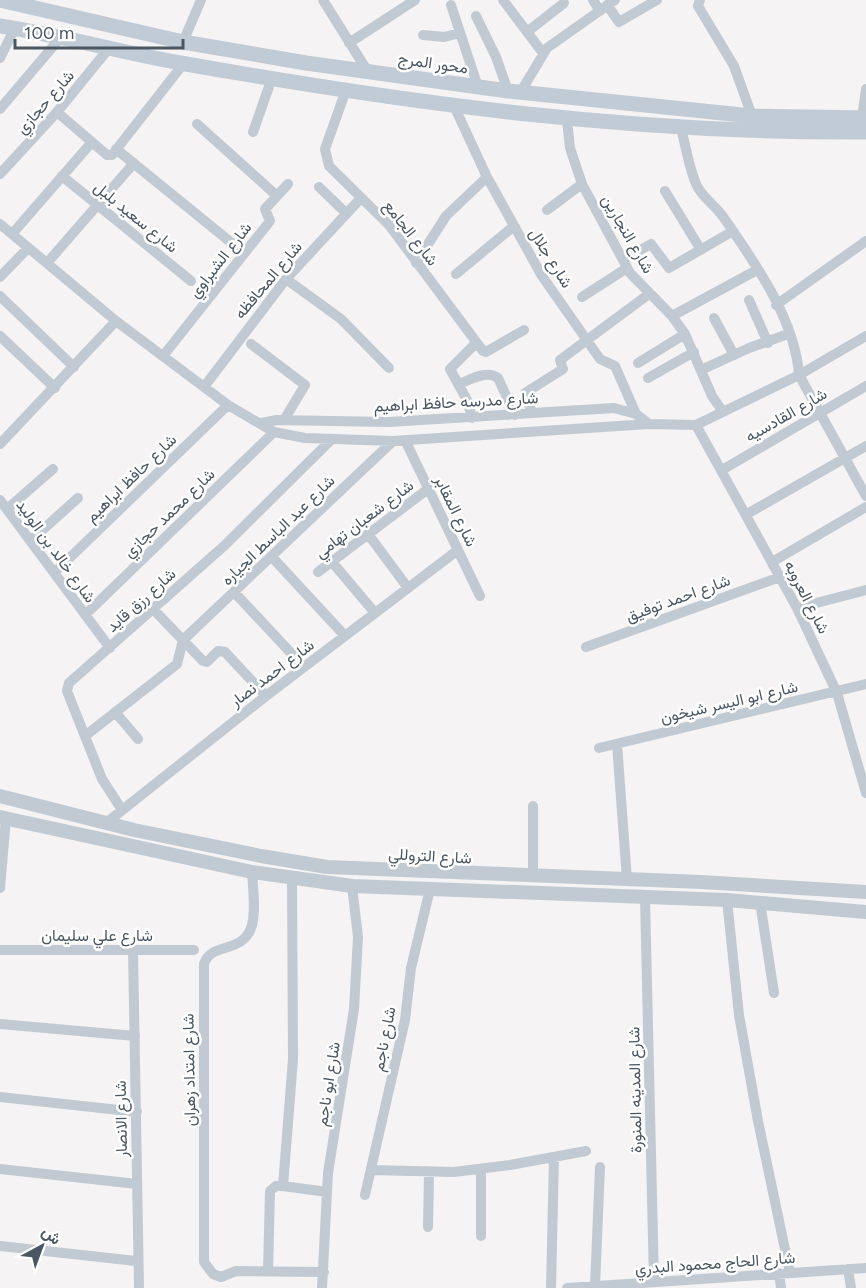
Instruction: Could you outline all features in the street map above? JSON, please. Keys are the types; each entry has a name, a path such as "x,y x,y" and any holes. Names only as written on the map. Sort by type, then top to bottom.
{"main road":[{"name":"محور المرج","path":"0,0 19,2 183,42 368,72 514,92 842,125"},
{"name":"محور المرج","path":"8,27 184,63 272,78 454,106 567,120 770,133 865,123"}],"street":[{"path":"183,42 201,0"},
{"path":"323,0 368,72"},
{"path":"349,43 415,0"},
{"path":"593,0 607,5 620,22 657,0"},
{"path":"700,0 698,6 739,76 752,116"},
{"path":"506,1 543,53"},
{"path":"527,32 564,3"},
{"path":"452,5 478,87"},
{"path":"476,16 514,92 543,53 607,5"},
{"path":"0,58 8,27"},
{"path":"423,35 442,38 460,33"},
{"path":"0,109 61,37"},
{"name":"شارع حجازي","path":"0,174 57,112 110,48"},
{"path":"57,112 107,155 112,154 184,63"},
{"path":"253,132 272,78"},
{"path":"865,123 866,89"},
{"name":"شارع الجامع","path":"346,90 325,149 326,158 335,173 388,225 476,343"},
{"name":"شارع جلال","path":"454,106 487,177 542,276 600,359 615,366 636,414"},
{"name":"شارع النجارين","path":"567,120 570,148 582,184 626,263 649,294 672,316 685,334 723,412"},
{"path":"197,124 277,196"},
{"path":"681,128 696,184 733,231 757,270 776,305 788,334 797,358 799,375 866,496"},
{"path":"12,234 92,142"},
{"path":"116,149 244,253"},
{"path":"47,263 134,163"},
{"name":"شارع سعيد بلبل","path":"62,176 191,280"},
{"path":"416,263 446,216 487,177"},
{"name":"شارع الشبراوي","path":"163,356 270,220 265,209 288,184"},
{"path":"548,210 582,184"},
{"path":"319,187 346,213"},
{"path":"665,192 701,250"},
{"name":"شارع المحافظه","path":"204,387 286,279 361,198"},
{"name":"شارع مدرسه حافظ ابراهيم","path":"0,224 116,321 228,405 274,432 332,439 393,441 649,424 696,425"},
{"path":"456,274 514,226"},
{"path":"582,297 651,244 669,268 733,231"},
{"path":"776,305 866,241"},
{"path":"0,277 28,248"},
{"path":"672,316 757,270"},
{"path":"286,279 341,319 389,368"},
{"path":"532,413 525,393 563,369 560,360 649,294"},
{"path":"0,296 74,367"},
{"path":"748,300 768,343"},
{"path":"714,318 734,355"},
{"path":"0,444 116,321"},
{"path":"472,418 451,367 476,343 486,351 524,330"},
{"path":"638,363 685,334"},
{"path":"701,370 788,334"},
{"path":"0,336 55,388"},
{"path":"696,425 799,375 866,336"},
{"path":"251,344 304,385 284,420"},
{"path":"648,378 694,352"},
{"path":"459,384 486,374 493,374 498,378 515,415"},
{"name":"شارع القادسيه","path":"722,470 866,386"},
{"name":"شارع حافظ ابراهيم","path":"54,573 228,405"},
{"name":"شارع مدرسه حافظ ابراهيم","path":"261,423 284,420 389,422 614,408 636,414 649,424"},
{"name":"شارع العروبه","path":"696,425 747,514 837,693 861,756 866,793"},
{"name":"شارع محمد حجازي","path":"85,615 274,432"},
{"name":"شارع رزق قايد","path":"122,810 107,790 67,687 72,679 224,546 332,439"},
{"name":"شارع المقابر","path":"405,440 480,596"},
{"name":"شارع عبد الباسط الجياره","path":"183,640 393,441"},
{"path":"747,514 866,446"},
{"path":"4,509 52,469"},
{"name":"شارع شعبان تهامي","path":"318,572 428,489"},
{"path":"30,541 78,498"},
{"path":"772,562 866,507"},
{"name":"شارع خالد بن الوليد","path":"4,509 110,648"},
{"path":"368,534 408,588"},
{"name":"شارع احمد نصار","path":"106,823 266,696 458,550"},
{"path":"272,557 345,636"},
{"path":"332,562 375,614"},
{"name":"شارع احمد توفيق","path":"586,647 780,577"},
{"path":"796,608 866,590"},
{"path":"234,592 304,667"},
{"path":"153,609 205,662 218,651 225,652 266,696"},
{"path":"85,736 177,664 183,640"},
{"name":"شارع ابو اليسر شيخون","path":"599,748 837,693 866,684"},
{"path":"115,712 138,739"},
{"path":"617,744 627,880"},
{"name":"شارع التروللي","path":"0,796 106,823 261,856 327,867 866,892"},
{"path":"533,806 533,877"},
{"path":"0,888 3,818"},
{"name":"شارع التروللي","path":"3,818 252,872 352,886 727,900 866,912"},
{"name":"شارع امتداد زهران","path":"229,1275 213,1274 204,1262 203,968 208,956 235,946 249,931 253,918 252,872"},
{"path":"283,1186 294,1059 292,879"},
{"name":"شارع ابو ناجم","path":"322,1288 327,1192 354,1009 358,937 352,886"},
{"name":"شارع ناجم","path":"365,1195 405,1020 411,968 430,889"},
{"name":"شارع المدينه المنورة","path":"645,898 648,1284"},
{"path":"727,900 741,1026 784,1273 781,1288"},
{"path":"760,902 774,993"},
{"name":"شارع علي سليمان","path":"0,950 194,950"},
{"name":"شارع الانصار","path":"133,950 137,1112 136,1261 139,1288"},
{"path":"0,1024 135,1036"},
{"path":"0,1097 137,1112"},
{"path":"371,1170 429,1173 480,1169 586,1151"},
{"path":"551,1288 554,1157"},
{"path":"588,1287 600,1167"},
{"path":"0,1169 137,1184"},
{"path":"480,1169 481,1236"},
{"path":"428,1227 429,1173"},
{"path":"268,1271 269,1194 272,1188 283,1186 327,1192"},
{"path":"0,1246 136,1261"},
{"name":"شارع الحاج محمود البدري","path":"567,1288 712,1283 784,1273 866,1268"},
{"path":"849,1269 851,1288"},
{"path":"228,1288 229,1275 236,1271 324,1272"}]}
